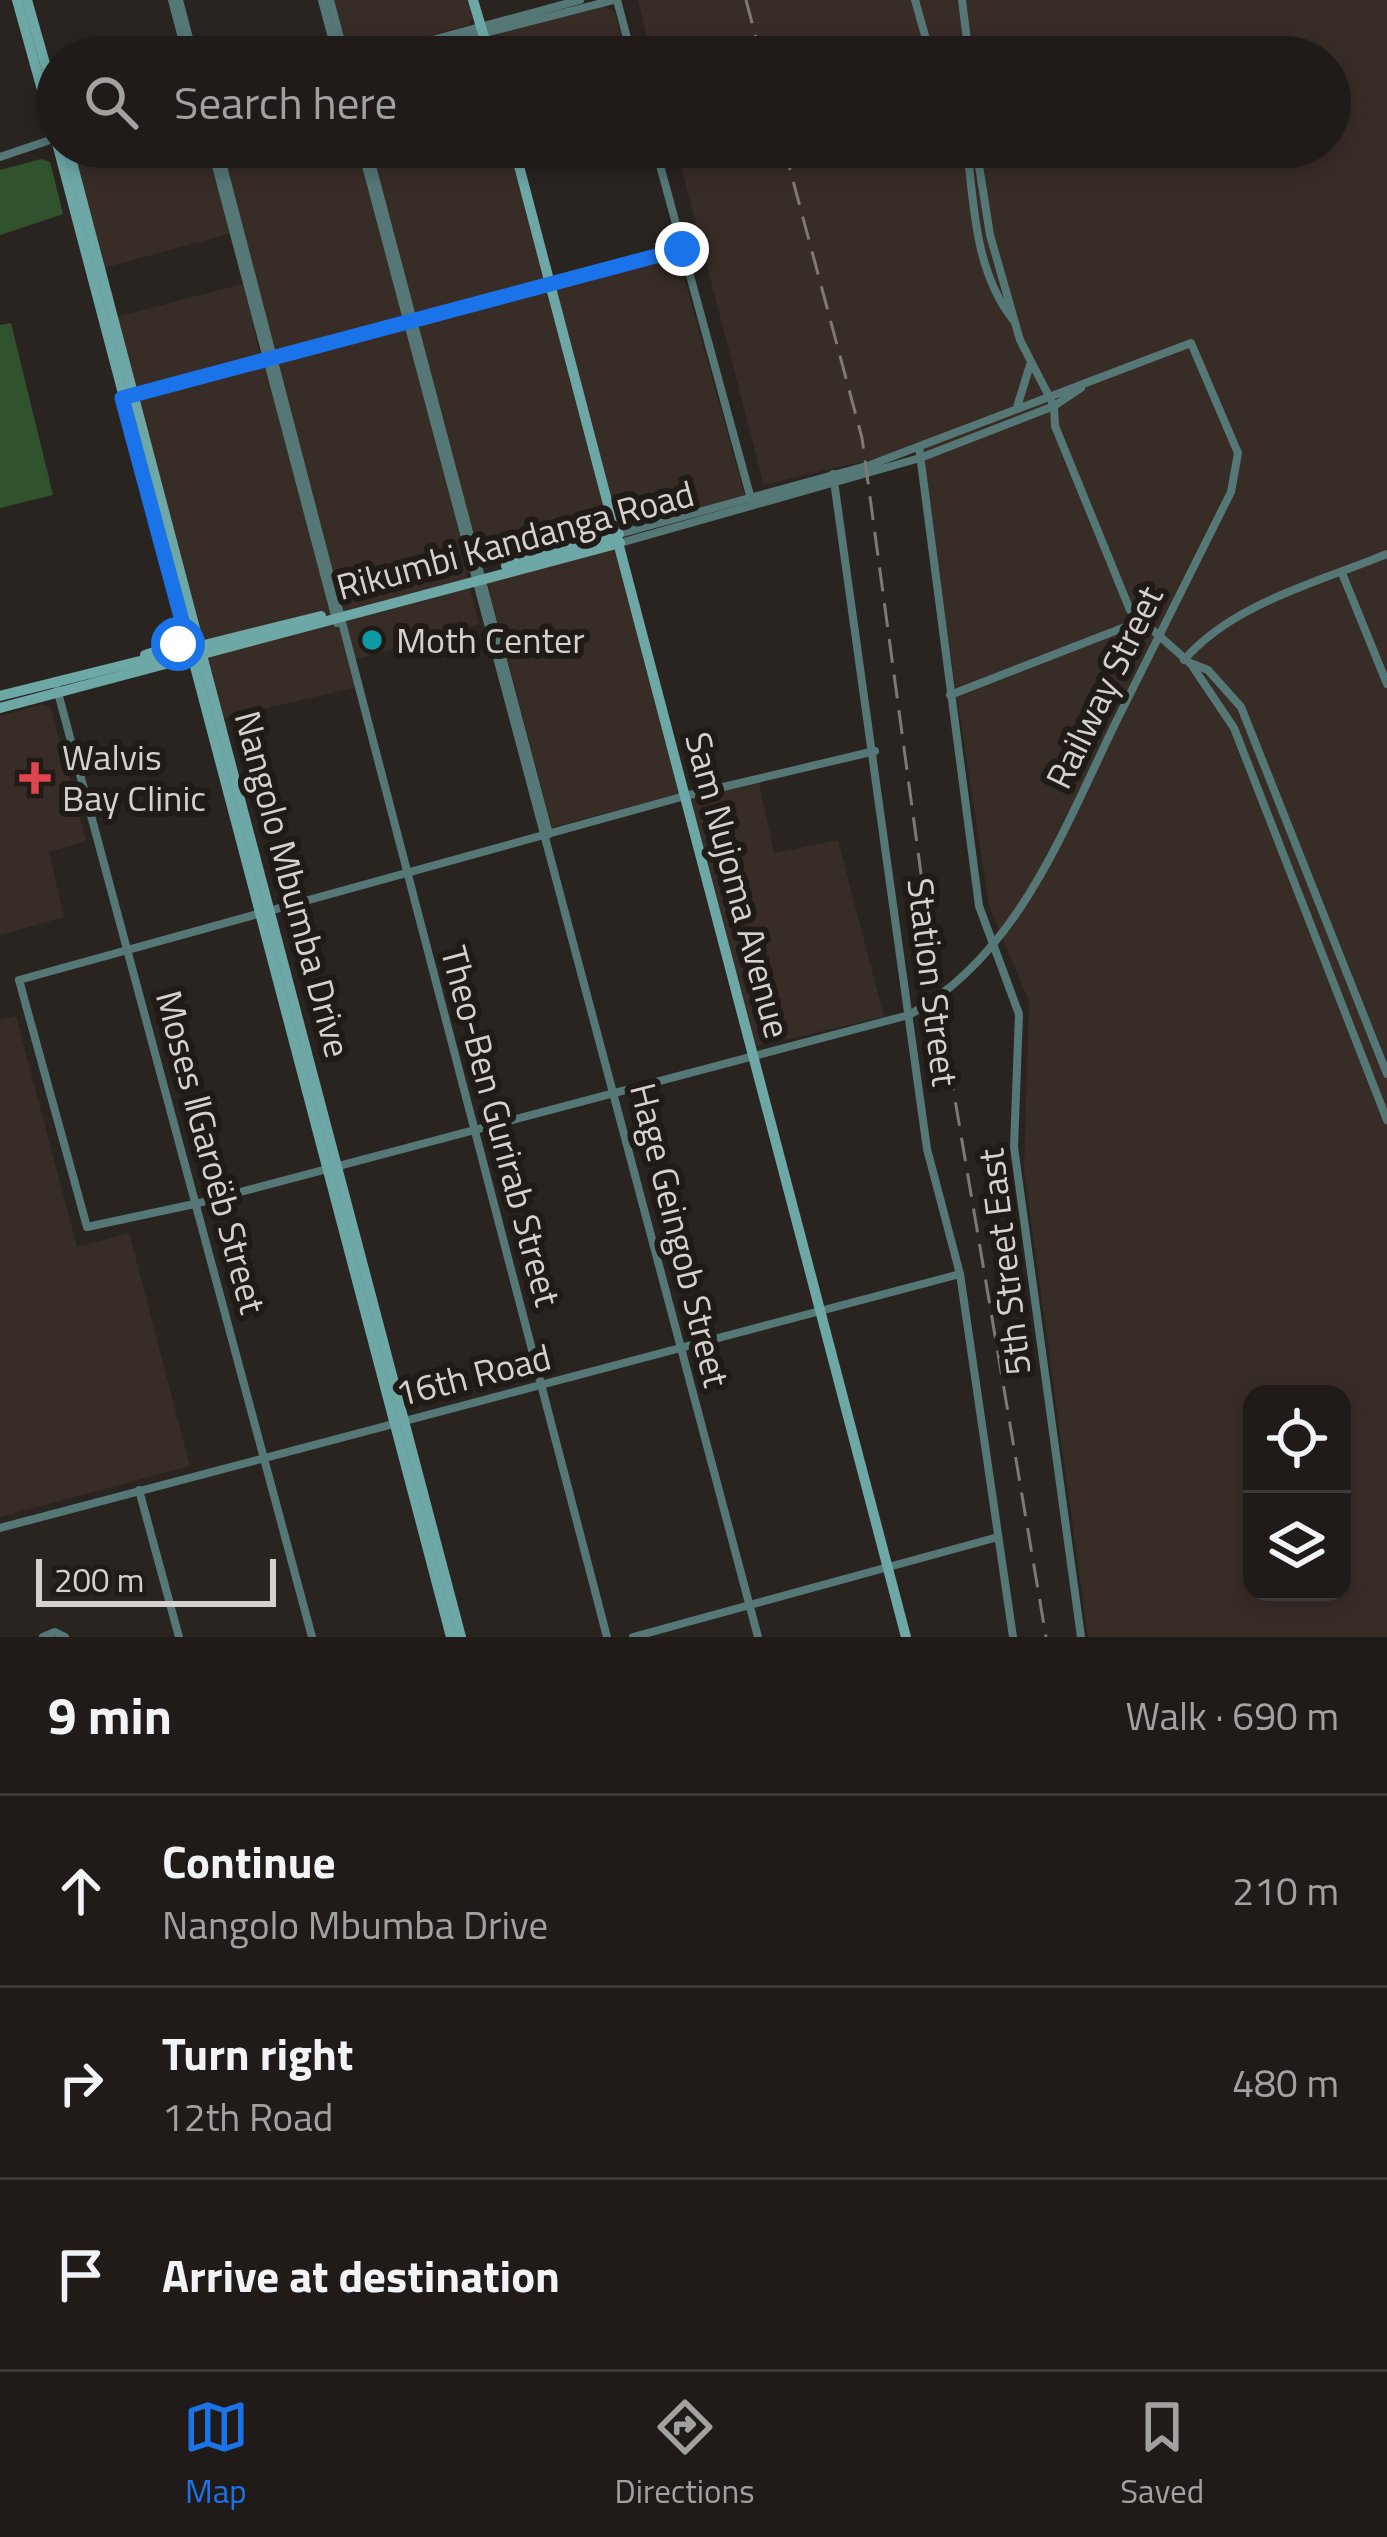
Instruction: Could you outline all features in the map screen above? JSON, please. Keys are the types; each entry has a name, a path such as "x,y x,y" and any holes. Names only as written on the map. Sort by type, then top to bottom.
{"main road":[{"name":"Nangolo Mbumba Drive","path":"17,0 36,65"},
{"path":"27,0 37,36"},
{"path":"476,0 485,36"},
{"name":"Nangolo Mbumba Drive","path":"65,168 332,1166 451,1637"},
{"name":"Sam Nujoma Avenue","path":"520,168 906,1637"},
{"name":"Nangolo Mbumba Drive","path":"126,396 185,632 196,652"},
{"name":"Rikumbi Kandanga Road","path":"0,696 57,687 338,618 620,538"},
{"path":"139,662 181,641 185,632"},
{"name":"Rikumbi Kandanga Road","path":"0,708 139,662 196,652"},
{"name":"Nangolo Mbumba Drive","path":"399,1422 461,1637"}],"street":[{"path":"176,0 185,36"},
{"path":"326,0 335,36"},
{"path":"469,36 580,0"},
{"path":"466,36 616,0 626,36"},
{"path":"915,0 925,36"},
{"path":"962,0 966,36"},
{"path":"0,157 36,147"},
{"name":"Theo-Ben Gurirab Street","path":"220,168 607,1637"},
{"name":"Hage Geingob Street","path":"370,168 758,1637"},
{"path":"661,168 752,502"},
{"path":"974,168 983,262 1000,304 1015,322"},
{"path":"977,168 1015,322 1054,406 1055,426 1138,622 1188,662 1234,728 1387,1120"},
{"path":"126,396 682,249"},
{"name":"Railway Street","path":"908,1016 946,994 992,946 1040,877 1240,464 1191,343 1082,387"},
{"path":"1016,408 1027,389 1031,362"},
{"path":"1038,379 1040,412 1055,426"},
{"path":"1049,395 1082,387"},
{"path":"1054,406 1082,387"},
{"name":"Rikumbi Kandanga Road","path":"919,452 1049,395"},
{"name":"Rikumbi Kandanga Road","path":"620,538 834,479 1054,406"},
{"name":"5th Street East","path":"919,452 980,907 1019,1014 1013,1147 1081,1637"},
{"name":"Station Street","path":"834,479 875,751 926,1149 960,1274 1012,1637"},
{"path":"1188,662 1212,631 1244,613 1387,554"},
{"path":"1342,573 1387,684"},
{"path":"950,695 1138,622"},
{"path":"1188,662 1208,670 1241,707 1387,1074"},
{"name":"Moses ǁGaroëb Street","path":"57,687 312,1637"},
{"path":"875,751 685,796 19,980 83,1222 96,1228 751,1053 908,1016"},
{"path":"1364,1059 1379,1054"},
{"name":"16th Road","path":"0,1528 960,1274"},
{"path":"139,1490 179,1637"},
{"path":"633,1637 998,1537"},
{"path":"43,1637 55,1632 65,1637"}],"shaded area":[{"path":"333,0 468,0 473,19 469,25 427,36 342,36"},
{"path":"638,0 1387,0 1387,1637 1088,1637 1024,1169 1029,1001 989,906 919,448 764,485 681,168 1351,168 1351,36 647,36"},
{"path":"604,6 615,13 621,36 497,36"},
{"path":"77,168 514,168 547,282 277,356 243,230 103,268"},
{"path":"678,256 745,496 621,530 555,288"},
{"path":"243,284 261,358 135,390 116,317"},
{"path":"548,291 614,533 466,574 479,624 351,661 357,687 219,719 136,397"},
{"path":"618,548 680,794 552,827 487,582"},
{"name":"Walvis Bay Clinic","path":"43,704 51,708 86,841 49,852 64,917 0,935 0,716"},
{"path":"759,783 774,853 838,840 884,1017 753,1047 690,798"},
{"path":"16,1016 77,1247 129,1233 190,1466 0,1517 0,1020"}],"green space":[{"path":"36,160 36,168 52,168 63,214 0,235 0,170"},
{"path":"11,323 53,495 0,508 0,325"}],"railway":[{"path":"746,0 755,36"},
{"path":"790,168 862,438 938,999 1046,1637"}],"place":[{"name":"Moth Center","path":"372,640"},
{"name":"Walvis Bay Clinic","path":"35,778"}],"route":[{"path":"178,644 185,632 122,398 682,249"}]}
